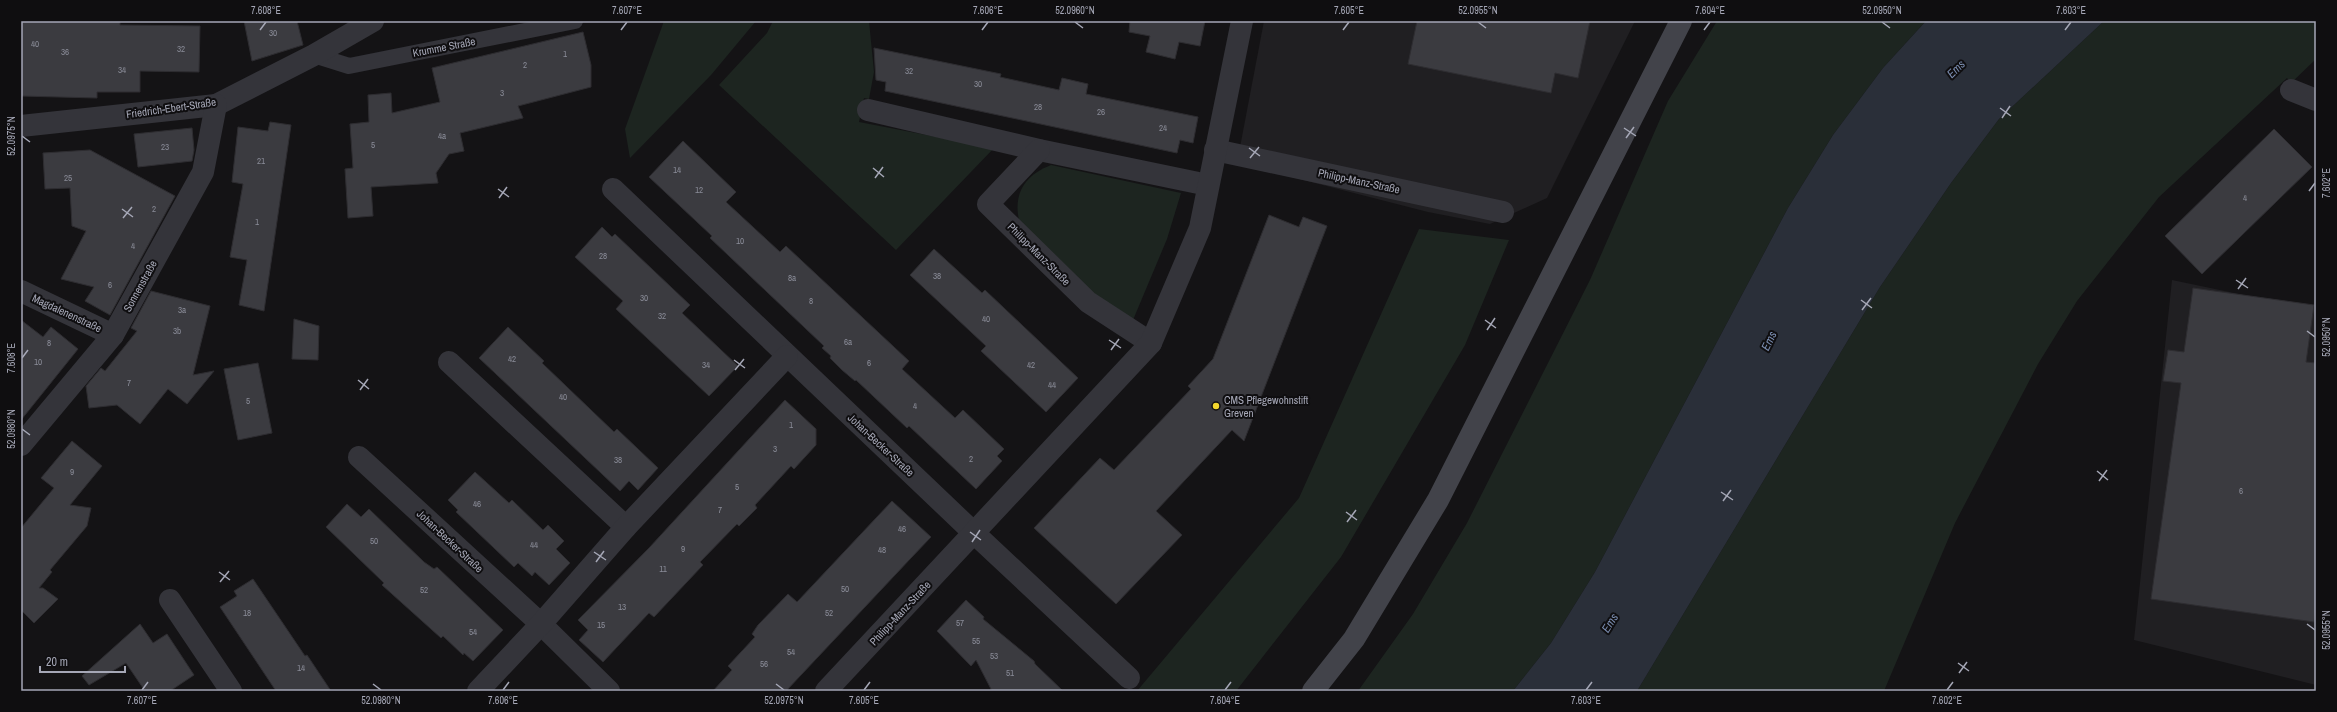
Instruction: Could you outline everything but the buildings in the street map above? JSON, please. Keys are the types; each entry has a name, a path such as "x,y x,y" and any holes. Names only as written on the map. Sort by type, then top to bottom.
{"main road":[{"path":"1314,691 1354,638 1438,500 1681,21"}],"street":[{"name":"Friedrich-Ebert-Straße","path":"21,127 216,104 314,55 373,21"},
{"name":"Philipp-Manz-Straße","path":"826,691 975,534 1151,343 1200,228 1242,21"},
{"path":"2291,90 2316,100"},
{"name":"Sonnenstraße","path":"21,445 113,335 203,172 216,104"},
{"path":"868,110 1039,150 1208,185"},
{"name":"Philipp-Manz-Straße","path":"1039,150 988,204 1088,302 1151,343"},
{"name":"Philipp-Manz-Straße","path":"1215,150 1503,212"},
{"name":"Johan-Becker-Straße","path":"613,189 975,534"},
{"name":"Magdalenenstraße","path":"21,291 113,335"},
{"path":"478,691 626,527 787,356"},
{"path":"449,362 626,527"},
{"name":"Johan-Becker-Straße","path":"359,457 540,624 609,691"},
{"path":"975,534 1128,678"},
{"path":"170,600 231,691"}],"lane":[{"name":"Krumme Straße","path":"314,55 349,66 575,21"}],"shaded area":[{"path":"664,21 756,21 711,75 630,158 625,129"},
{"path":"773,21 869,21 874,72 869,99 864,98 859,122 994,148 896,250 719,85 767,33"},
{"path":"1264,21 1635,21 1547,198 1490,224 1428,212 1237,163"},
{"path":"1717,21 1926,21 1883,68 1833,135 1788,208 1595,572 1551,643 1513,691 1358,691 1413,614 1467,523 1590,280 1668,101"},
{"path":"2104,21 2316,21 2316,59 2291,83 2287,78 2159,197 2077,301 2038,364 1955,523 1884,691 1637,691 1880,287 1951,183 1999,119"},
{"path":"1051,165 1181,193 1167,239 1133,320 1090,291 1019,220 1018,201 1023,186 1028,179 1042,169"},
{"path":"1419,229 1509,240 1465,345 1341,557 1236,691 1137,691 1299,498"},
{"path":"2172,280 2316,310 2316,685 2134,640"}],"water":[{"name":"Ems","path":"1926,21 2104,21 1999,119 1951,183 1880,287 1637,691 1513,691 1551,643 1595,572 1788,208 1833,135 1883,68"}],"place":[{"name":"CMS Pflegewohnstift Greven","path":"1216,406"}]}
